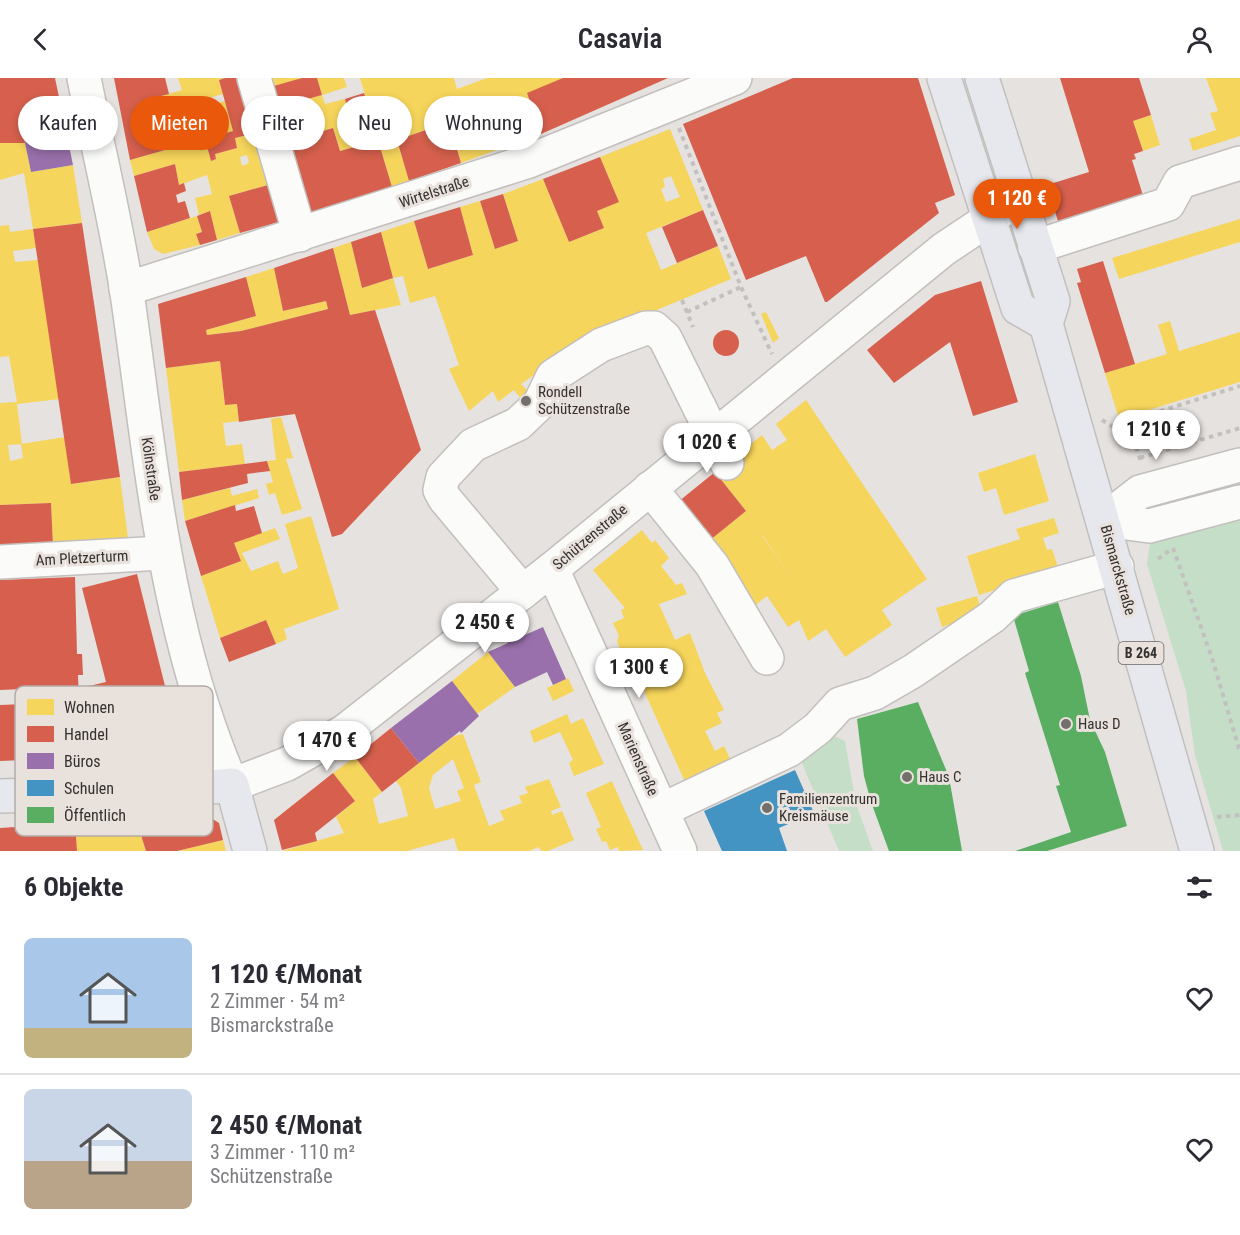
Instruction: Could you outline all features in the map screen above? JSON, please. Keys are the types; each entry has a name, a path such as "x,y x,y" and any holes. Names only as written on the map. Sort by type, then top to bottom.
{"main road":[{"path":"944,78 1018,308 1046,324"},
{"name":"B 264","path":"982,78 1019,199"},
{"name":"Bismarckstraße","path":"1019,199 1053,301 1046,324 1197,851"},
{"path":"213,787 232,785"},
{"name":"Kölnstraße","path":"232,785 250,851"},
{"path":"0,795 15,795"}],"street":[{"name":"Kölnstraße","path":"84,78 126,289 163,554 196,686"},
{"path":"254,78 300,236"},
{"name":"Wirtelstraße","path":"126,289 300,236 529,161 735,78"},
{"path":"1035,247 1168,204 1180,182 1240,163"},
{"name":"Schützenstraße","path":"232,785 287,764 345,731 552,569 650,488 725,446 784,379 944,249 988,217 1019,199"},
{"path":"523,592 445,499 440,490 442,477 473,446 518,424 540,403 553,376 601,345 646,328 654,328 665,338 725,446"},
{"path":"1104,520 1140,492 1240,465"},
{"path":"650,488 712,565 767,657"},
{"path":"1104,520 1149,526 1240,502"},
{"name":"Am Pletzerturm","path":"0,562 163,554"},
{"path":"662,810 789,750 818,728 840,704 875,693 913,670 992,617 1014,596 1117,567"},
{"name":"Marienstraße","path":"552,569 680,851"},
{"name":"Kölnstraße","path":"213,740 232,785"}],"path":[{"path":"670,105 741,287 784,379"},
{"path":"654,328 741,287"},
{"path":"1121,431 1132,420 1240,386"},
{"path":"1070,409 1104,420 1134,440 1154,488"},
{"path":"1140,458 1240,428"},
{"path":"1173,547 1212,658 1240,752"}],"green space":[{"path":"1240,505 1240,851 1223,851 1195,755 1186,691 1147,564 1150,543 1157,534"},
{"path":"826,732 845,741 856,804 873,851 839,851 799,756"}],"building: Wohnen":[{"path":"178,78 223,78 219,80 223,94 161,96 182,90"},
{"path":"267,78 300,78 300,79 270,87"},
{"path":"317,78 344,78 347,87 322,95"},
{"path":"360,78 454,78 457,89 487,78 563,78 527,94 528,96 424,96 424,131 412,135 412,96 365,96"},
{"path":"1206,78 1240,78 1240,136 1193,151 1189,139 1216,130 1210,113 1218,111"},
{"path":"337,101 337,141 333,128 325,130 325,104"},
{"path":"1151,115 1160,145 1143,151 1133,121"},
{"path":"229,116 233,131 229,132"},
{"path":"670,129 703,210 646,233 661,270 718,246 731,279 585,340 521,384 530,393 522,400 514,390 498,402 493,391 469,411 449,369 459,365 435,296 410,303 403,276 393,278 381,232 414,221 428,269 473,255 460,207 480,201 495,249 518,241 503,194 543,179 569,242 604,228 597,211 619,202 600,157","holes":["671,176 680,197 666,202 661,189 665,187 663,179"]},
{"path":"241,137 241,150 265,150 275,183 229,196 240,233 217,240 210,211 199,215 195,198 212,194 207,175 179,185 175,164 134,176 130,160 165,150 208,150 211,161 216,159 215,154 237,148 235,138","holes":["247,155 249,163 242,166 240,157"]},
{"path":"0,143 18,143 18,150 26,150 31,172 73,165 82,223 33,229 24,173 0,180"},
{"path":"381,150 400,150 409,181 392,187"},
{"path":"457,150 497,150 461,163"},
{"path":"197,216 202,232 196,234 200,245 163,254 154,249 147,232"},
{"path":"1240,219 1240,242 1119,279 1112,258"},
{"path":"9,225 10,232 33,229 36,248 13,251 15,262 38,260 60,399 17,404 22,444 65,437 71,484 120,477 128,538 53,546 51,503 0,505 0,403 17,402 9,356 0,357 0,226","holes":["21,444 23,458 10,461 8,445"]},
{"path":"351,242 362,288 393,278 401,305 350,315 333,248"},
{"path":"274,268 283,311 326,301 328,309 241,331 207,335 206,330 256,316 246,277"},
{"path":"766,312 779,338 773,343 761,314"},
{"path":"1170,321 1179,351 1240,332 1240,382 1119,419 1105,373 1167,354 1158,325"},
{"path":"220,361 225,405 237,404 239,421 223,423 226,446 242,444 245,464 179,472 166,368"},
{"path":"806,400 927,579 882,610 892,625 845,657 826,629 808,641 799,620 788,627 767,596 749,610 704,545 746,511 715,472 762,435 772,450 787,440 776,424"},
{"path":"281,417 293,458 286,459 302,509 282,515 275,493 269,495 266,484 273,482 267,461 276,460 271,419"},
{"path":"1035,454 1049,501 1004,515 996,488 984,492 978,473"},
{"path":"230,488 232,496 257,489 259,498 185,521 182,500"},
{"path":"311,516 339,609 284,629 287,639 276,644 266,620 220,638 201,576 241,561 234,543 275,528 280,539 242,553 251,571 278,561 283,574 298,568 285,524"},
{"path":"1054,518 1059,533 1043,538 1047,550 1052,549 1059,570 979,595 967,556 1020,539 1016,529"},
{"path":"642,530 652,543 655,540 669,558 661,566 676,585 682,583 687,594 659,604 675,640 690,633 705,673 724,710 717,713 722,723 705,731 715,751 724,746 732,763 686,784 626,651 620,649 617,641 619,636 613,623 624,618 621,610 625,608 593,570"},
{"path":"977,596 982,614 942,627 936,608"},
{"path":"488,652 515,687 477,714 452,681"},
{"path":"568,678 574,691 553,701 547,688"},
{"path":"567,714 571,724 583,718 604,764 574,776 569,763 573,760 560,732 534,743 530,731"},
{"path":"463,734 481,782 474,785 489,826 504,820 500,811 522,803 519,796 528,793 525,787 549,779 561,807 551,811 552,815 562,811 574,840 548,851 541,851 539,847 529,851 458,851 454,838 407,851 282,851 344,833 336,817 355,801 333,773 355,757 382,792 373,799 379,824 408,816 401,788 396,781 454,736","holes":["453,759 464,788 457,791 461,801 435,809 429,788 433,775"]},
{"path":"612,781 643,850 619,851 618,847 610,850 606,841 602,842 596,829 601,827 586,793"},
{"path":"76,836 142,836 146,851 77,851"},
{"path":"223,840 226,851 181,851 181,850"}],"building: Handel":[{"path":"0,78 55,78 59,96 18,96 18,143 0,143"},
{"path":"114,78 165,78 169,94 130,96 130,150 165,150 130,160"},
{"path":"244,78 249,96 241,96 241,137 235,138 237,148 215,154 216,159 211,161 208,150 229,150 229,132 233,131 229,116 229,96 223,96 219,80"},
{"path":"302,78 317,78 322,95 272,96 270,87"},
{"path":"563,78 668,78 543,133 543,96 528,96 527,93"},
{"path":"793,78 918,78 955,195 935,203 939,213 827,302 825,302 806,256 746,280 683,124"},
{"path":"1060,78 1139,78 1151,115 1133,121 1143,151 1134,154 1136,159 1132,160 1145,202 1060,228 1047,185 1089,172"},
{"path":"333,128 337,150 381,150 392,187 306,214 288,150 325,150 325,130"},
{"path":"424,131 424,150 457,150 461,163 409,181 400,150 412,150 412,135"},
{"path":"600,157 619,202 597,211 604,228 569,242 543,179"},
{"path":"175,164 179,185 184,183 186,191 176,195 178,203 185,201 190,218 147,232 134,176"},
{"path":"275,183 286,220 240,233 229,196"},
{"path":"503,194 518,241 495,249 480,201"},
{"path":"460,207 473,255 428,269 414,221"},
{"path":"703,210 718,246 677,263 662,227"},
{"path":"210,211 217,240 200,245 196,234 202,232 197,216"},
{"path":"82,223 120,477 71,484 33,229"},
{"path":"381,232 393,278 362,288 351,242"},
{"path":"333,248 350,315 375,310 421,450 342,534 332,537 295,414 239,422 237,404 225,405 220,361 166,368 158,304 246,277 256,316 206,330 207,335 241,331 328,309 326,301 283,311 274,268"},
{"path":"1103,261 1135,364 1105,373 1077,283 1081,282 1077,269"},
{"path":"981,281 1018,402 973,416 950,342 894,383 867,350 935,295"},
{"path":"726,330 735,334 739,343 735,352 726,356 717,352 713,343 717,334"},
{"path":"267,461 270,471 247,474 248,483 182,500 179,472"},
{"path":"715,472 746,511 704,545 673,506"},
{"path":"51,503 53,546 0,547 0,505"},
{"path":"235,505 236,511 254,506 262,533 234,543 241,561 201,576 185,521"},
{"path":"137,574 165,686 89,686 106,682 82,588"},
{"path":"75,577 77,654 82,654 83,675 78,675 78,686 15,686 15,689 0,690 0,580"},
{"path":"266,620 276,644 229,662 220,638"},
{"path":"15,704 15,760 0,761 0,705"},
{"path":"391,728 419,763 382,792 355,757"},
{"path":"333,773 355,801 315,833 317,841 282,850 274,820"},
{"path":"213,819 219,823 223,840 177,851 146,851 141,836 213,836"},
{"path":"15,827 15,836 76,836 77,851 0,851 0,828"}],"building: Büros":[{"path":"26,150 70,150 73,165 31,172"},
{"path":"543,627 566,679 553,685 547,672 515,687 488,652 508,643 506,638 515,631 518,638"},
{"path":"452,681 479,716 461,733 460,731 419,763 391,728"}],"building: Schulen":[{"path":"795,770 814,813 779,828 787,851 722,851 704,811"}],"building: Öffentlich":[{"name":"Haus D","path":"1058,602 1081,676 1090,720 1105,752 1127,826 1047,851 1015,851 1071,832 1056,786 1060,785 1025,673 1029,671 1013,616"},
{"name":"Haus C","path":"918,702 949,777 962,851 889,851 871,802 864,776 857,719"}],"place":[{"name":"Rondell Schützenstraße","path":"526,401"},
{"name":"Haus D","path":"1066,724"},
{"name":"Haus C","path":"907,777"},
{"name":"Familienzentrum Kreismäuse","path":"767,808"}]}
